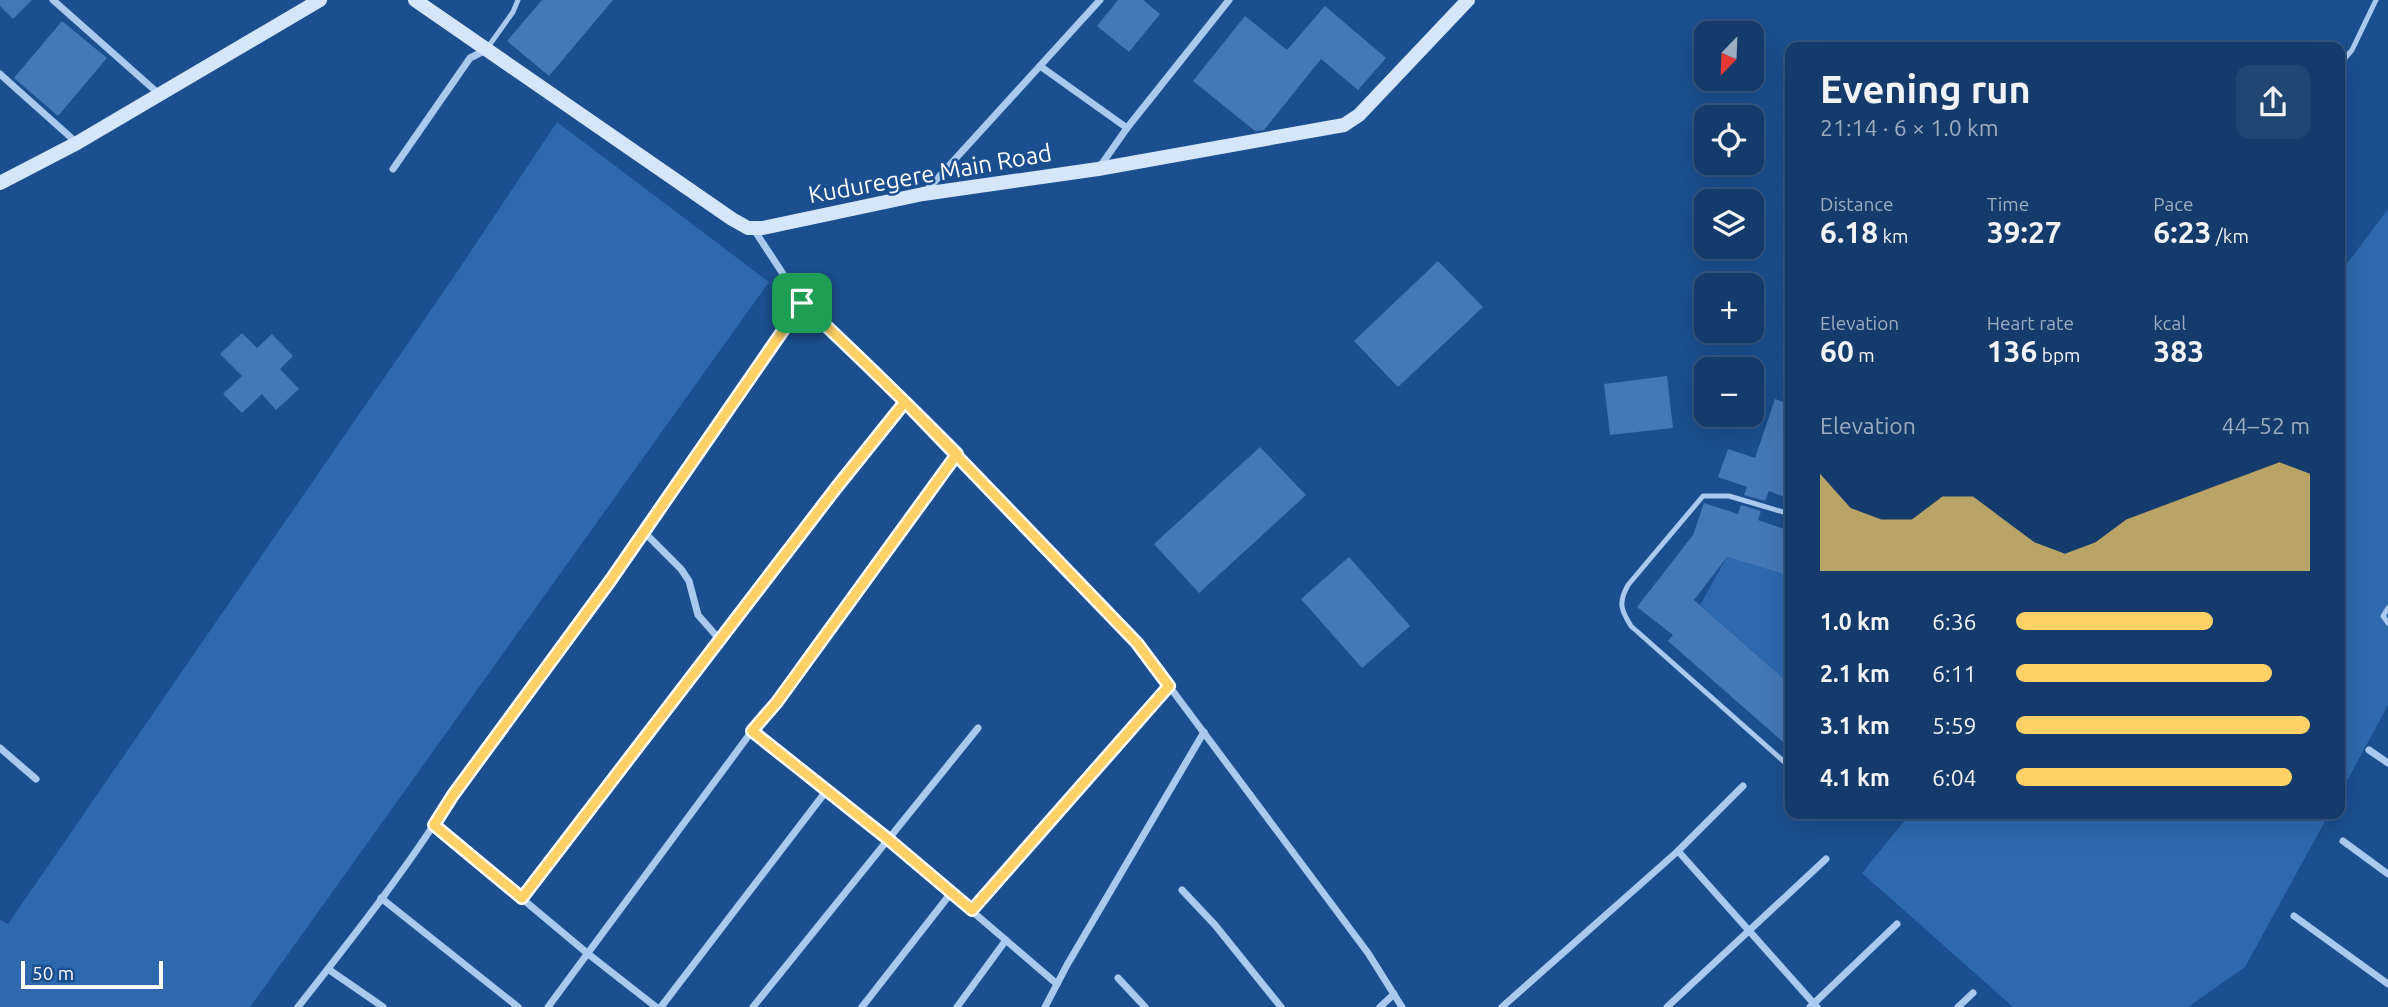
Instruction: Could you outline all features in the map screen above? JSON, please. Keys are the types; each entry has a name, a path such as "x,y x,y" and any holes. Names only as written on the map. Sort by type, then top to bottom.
{"street":[{"path":"53,0 160,94"},
{"path":"0,183 77,143 320,0"},
{"path":"415,0 732,219 753,228 802,303 957,454 1137,643 1368,953 1402,1007"},
{"path":"923,194 1100,0"},
{"path":"1098,169 1127,128 1229,0"},
{"name":"Kuduregere Main Road","path":"753,228 923,194 1098,169 1344,125 1359,115 1468,0"},
{"path":"393,169 470,58 486,49"},
{"path":"1040,66 1127,128"},
{"path":"0,74 77,143"},
{"path":"298,1007 434,825 802,303"},
{"path":"522,898 905,402"},
{"path":"548,1007 752,731 777,702 957,454"},
{"path":"643,532 681,569 689,581 698,615 720,640"},
{"path":"972,910 1169,686"},
{"path":"752,1007 978,728"},
{"path":"752,731 888,839 1057,984"},
{"path":"1045,1007 1204,732"},
{"path":"0,748 36,779"},
{"path":"2369,750 2388,763"},
{"path":"1502,1007 1678,851 1743,786"},
{"path":"434,825 587,953 659,1007 827,790"},
{"path":"2343,841 2388,874"},
{"path":"1678,851 1813,1006 1897,924"},
{"path":"1667,1007 1826,859"},
{"path":"1182,890 1215,925 1281,1007"},
{"path":"862,1007 951,893"},
{"path":"381,898 518,1007"},
{"path":"2294,916 2388,984"},
{"path":"957,1007 1006,940"},
{"path":"328,969 383,1007"},
{"path":"1118,978 1145,1007"},
{"path":"1958,1007 1973,993"},
{"path":"1380,1007 1394,995"}],"lane":[{"path":"486,49 513,12 518,0"},
{"path":"2345,58 2352,50 2376,0"},
{"path":"1785,513 1729,496 1703,496 1628,585 1620,608 1631,626 1785,763"},
{"path":"2388,608 2384,616 2388,623"}],"shaded area":[{"path":"557,122 769,282 250,1007 0,1007 0,920 8,924 455,275"},
{"path":"2388,209 2388,705 2345,785 2345,266"},
{"path":"1727,557 1785,574 1785,680 1700,605"},
{"path":"1906,819 2326,819 2245,967 2188,1007 2013,1007 1862,873"}],"building":[{"path":"0,0 32,0 13,19 0,6"},
{"path":"542,0 613,0 549,76 507,41"},
{"path":"1118,0 1143,0 1160,14 1129,52 1097,26"},
{"path":"1325,6 1386,58 1358,90 1321,59 1264,130 1255,131 1193,81 1245,16 1287,50"},
{"path":"62,21 107,58 58,116 14,78"},
{"path":"1438,261 1483,307 1398,387 1354,341"},
{"path":"242,333 257,348 272,334 293,356 280,369 299,389 276,410 262,394 242,413 223,394 242,376 220,354"},
{"path":"1667,376 1673,428 1610,435 1604,384"},
{"path":"1775,399 1785,402 1785,497 1769,491 1765,501 1744,495 1747,487 1718,477 1728,449 1755,458"},
{"path":"1260,447 1306,495 1199,593 1154,544"},
{"path":"1704,503 1738,514 1741,505 1761,511 1758,520 1785,529 1785,574 1727,557 1694,600 1785,680 1785,744 1668,641 1673,635 1637,607 1693,535"},
{"path":"1349,557 1410,626 1362,668 1301,599"}],"route":[{"path":"802,303 610,581 453,795 434,825 522,898 905,402 957,454 1137,643 1169,686 972,910 752,731 777,702 957,454 905,402 870,367 802,303"}]}
